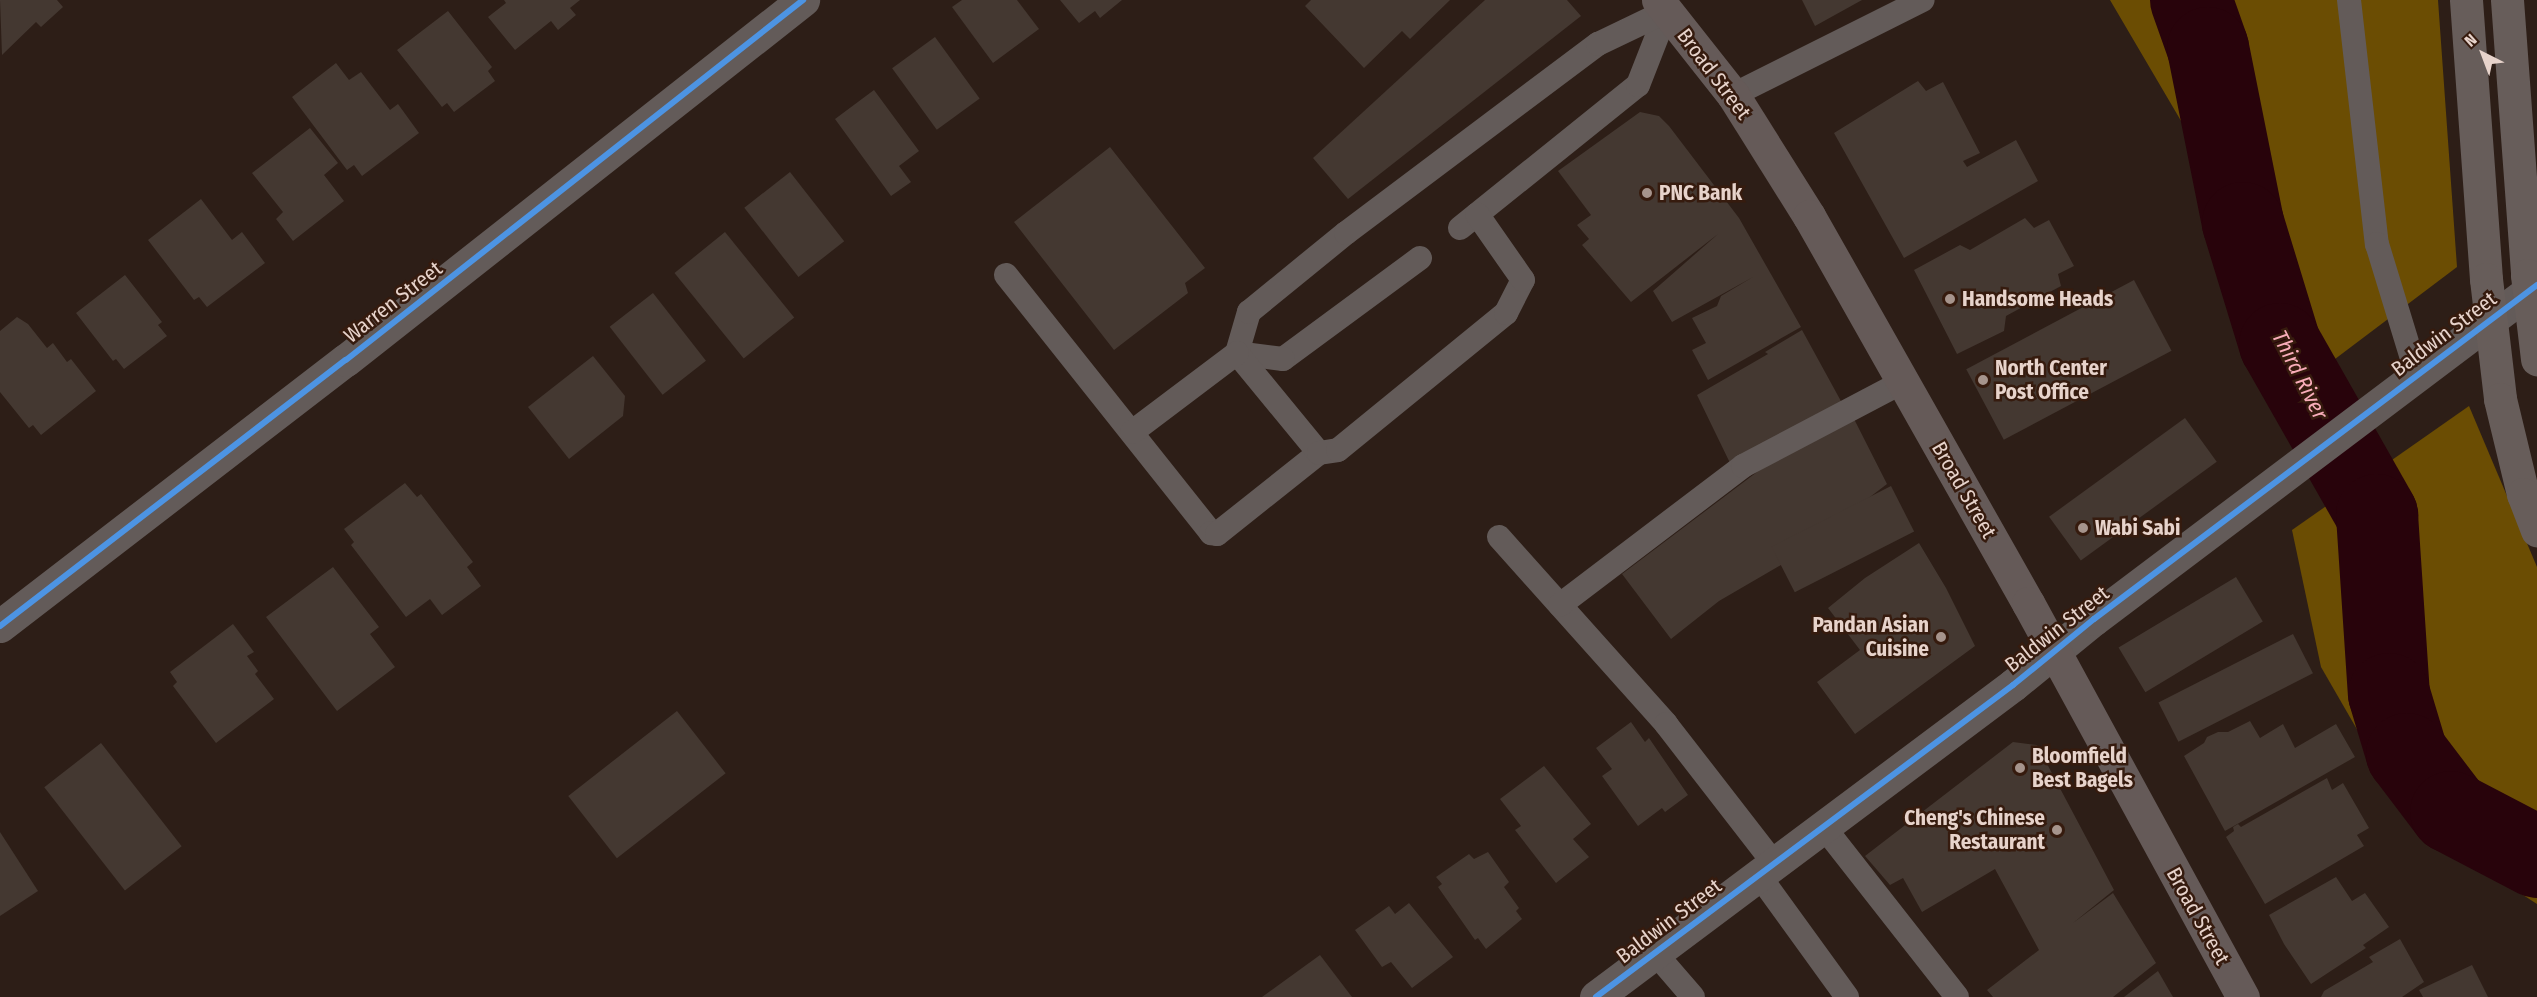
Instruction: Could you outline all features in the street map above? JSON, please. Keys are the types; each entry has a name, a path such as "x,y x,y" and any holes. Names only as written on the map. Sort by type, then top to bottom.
{"main road":[{"path":"2466,0 2486,279 2500,399 2523,494 2537,530"},
{"path":"2507,0 2527,275 2537,359"},
{"name":"Broad Street","path":"1662,6 1733,94 1809,216 2054,651 2243,997"}],"street":[{"name":"Warren Street","path":"0,626 346,360 803,0"},
{"name":"Baldwin Street","path":"1596,997 2537,285"}],"lane":[{"path":"1733,94 1923,0"},
{"path":"2349,0 2377,244 2426,369"},
{"path":"1006,275 1211,533 1217,534 1319,453 1338,450 1506,313 1523,280 1469,221 1638,85 1662,6"},
{"path":"1132,432 1237,353 1249,312 1346,233 1598,44 1662,6"},
{"path":"1237,353 1283,359 1420,258"},
{"path":"1237,353 1319,453"},
{"path":"1560,605 1743,466 1902,382"},
{"path":"1499,537 1666,724 1766,869 1847,997"},
{"path":"1823,826 1957,997"},
{"path":"1655,953 1693,997"}],"shaded area":[{"path":"2110,0 2438,0 2457,267 2286,396 2194,143"},
{"path":"2469,406 2537,567 2537,904 2411,823 2321,667 2292,530"}],"building":[{"path":"0,0 57,0 63,7 41,27 36,22 2,55"},
{"path":"504,0 580,0 570,8 576,15 558,30 551,21 515,50 488,17 506,3"},
{"path":"962,0 1017,0 1039,29 993,63 952,7"},
{"path":"1060,0 1122,0 1100,18 1095,11 1079,23"},
{"path":"1311,0 1450,0 1410,39 1402,31 1364,68 1305,6"},
{"path":"1485,0 1567,0 1581,16 1348,199 1313,158"},
{"path":"1802,0 1862,0 1815,26"},
{"path":"448,11 492,67 488,71 495,81 454,112 447,103 442,107 397,50"},
{"path":"935,37 980,98 937,130 892,68"},
{"path":"336,63 349,80 361,72 390,110 398,104 419,133 362,176 354,165 347,170 292,97"},
{"path":"1918,81 1926,91 1943,82 1980,153 1963,161 1967,167 2016,140 2038,181 1904,258 1834,133"},
{"path":"874,90 919,151 899,166 911,182 891,196 835,119"},
{"name":"PNC Bank","path":"1640,112 1659,116 1669,126 1739,218 1801,327 1708,380 1692,350 1706,343 1692,318 1717,306 1721,296 1753,277 1672,322 1653,291 1718,234 1631,302 1582,245 1589,239 1577,225 1591,215 1558,171"},
{"path":"310,128 338,163 324,175 344,201 293,241 276,219 283,212 252,173"},
{"path":"1110,147 1205,268 1185,283 1188,293 1114,350 1014,222"},
{"path":"790,172 844,241 798,277 744,208"},
{"path":"201,199 232,240 242,232 265,263 207,307 199,297 194,300 148,240"},
{"path":"2025,218 2034,228 2049,220 2074,266 2058,274 2061,286 2006,316 2004,331 1957,354 1914,270 1960,245 1970,250"},
{"path":"725,232 794,317 744,358 674,273"},
{"path":"125,275 162,322 158,325 167,336 124,369 116,359 113,361 76,313"},
{"path":"2134,280 2172,351 2004,440 1966,369"},
{"path":"653,293 706,361 663,395 610,327"},
{"path":"17,317 28,324 47,348 53,343 67,362 71,359 96,391 41,435 33,425 29,428 0,392 0,331"},
{"path":"1802,330 1842,403 1730,463 1697,395 1768,354 1765,352"},
{"path":"593,356 625,396 623,416 569,459 528,407"},
{"path":"1852,415 1887,484 1781,565 1719,601 1671,639 1622,574 1757,472"},
{"path":"2185,418 2217,462 2081,560 2049,517"},
{"path":"405,483 417,497 421,494 473,562 467,567 481,586 442,615 430,599 406,617 351,545 354,542 344,529"},
{"path":"1891,486 1914,531 1795,592 1772,547"},
{"path":"1919,543 1946,588 1975,646 1855,734 1817,682 1860,650 1828,608 1865,578"},
{"path":"333,567 379,627 370,634 395,667 337,711 266,617"},
{"path":"2236,577 2263,622 2145,692 2119,648"},
{"path":"233,624 254,652 247,656 258,671 255,674 274,699 216,743 173,686 177,682 170,672"},
{"path":"2293,634 2313,673 2178,742 2158,703"},
{"path":"677,711 726,773 617,858 568,796"},
{"path":"2250,721 2260,738 2283,724 2295,748 2336,724 2355,757 2225,831 2184,756 2204,743 2207,737 2218,732 2228,732"},
{"path":"1631,722 1645,742 1649,738 1688,795 1665,812 1662,808 1638,826 1602,776 1612,769 1596,748"},
{"path":"2013,742 2037,745 2114,890 2073,923 2113,893 2156,963 2113,997 1993,997 1987,990 2039,950 1995,869 1922,912 1903,878 1890,885 1865,856"},
{"path":"101,743 182,846 125,891 44,787"},
{"path":"1544,766 1591,824 1573,839 1589,857 1556,883 1515,830 1521,826 1500,799"},
{"path":"2327,778 2332,790 2343,783 2369,828 2357,835 2364,846 2265,904 2226,837 2234,831 2233,827 2238,824 2241,827"},
{"path":"0,832 38,891 0,916"},
{"path":"1488,852 1509,882 1504,887 1519,908 1516,911 1522,919 1486,949 1478,938 1475,940 1438,887 1442,884 1436,877 1469,854 1474,859"},
{"path":"2336,877 2352,901 2365,893 2389,927 2363,945 2366,948 2311,984 2284,944 2269,915"},
{"path":"1409,903 1453,957 1412,988 1391,962 1382,967 1355,930 1389,906 1395,914"},
{"path":"2400,939 2424,982 2402,997 2321,997 2324,991 2373,962 2369,957"},
{"path":"1320,955 1352,997 1262,997"},
{"path":"2472,965 2488,997 2423,997 2419,990"},
{"path":"2158,971 2173,997 2124,997"}],"waterway":[{"name":"Third River","path":"2191,0 2208,48 2243,223 2280,344 2377,515 2389,694 2407,754 2451,812 2537,857"}],"cycle path":[{"path":"0,626 346,360 803,0"},
{"path":"1596,997 2013,685 2094,619 2537,285"}],"place":[{"name":"PNC Bank","path":"1647,193"},
{"name":"Handsome Heads","path":"1950,299"},
{"name":"North Center Post Office","path":"1983,380"},
{"name":"Wabi Sabi","path":"2083,528"},
{"name":"Pandan Asian Cuisine","path":"1941,637"},
{"name":"Bloomfield Best Bagels","path":"2020,768"},
{"name":"Cheng's Chinese Restaurant","path":"2057,830"}]}
